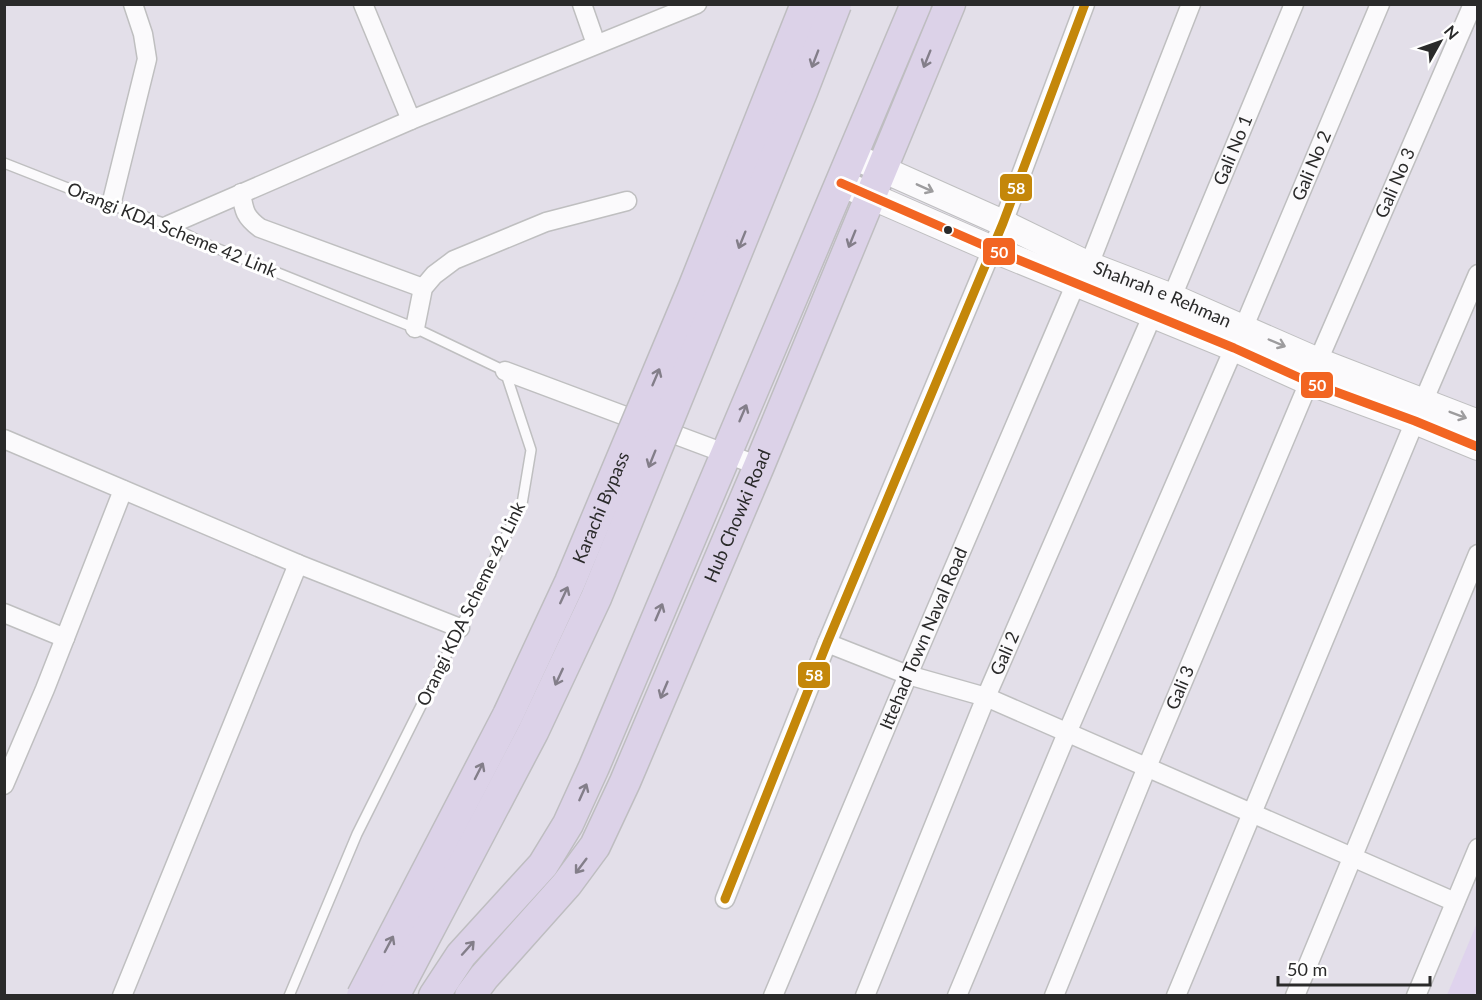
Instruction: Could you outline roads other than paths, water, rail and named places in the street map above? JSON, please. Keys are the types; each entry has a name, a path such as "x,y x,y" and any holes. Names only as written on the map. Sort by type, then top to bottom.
{"highway":[{"name":"Karachi Bypass","path":"362,996 508,715 570,582 694,286 806,4"},
{"name":"Karachi Bypass","path":"394,996 533,732 596,598 836,4"},
{"path":"434,996 461,955 543,865 568,824 916,4"},
{"name":"Hub Chowki Road","path":"470,996 484,977 567,884 595,846 625,782 759,466 950,4"}],"main road":[{"name":"Shahrah e Rehman","path":"853,156 1003,223 1083,274 1153,314 1239,338"},
{"name":"Shahrah e Rehman","path":"841,183 992,249 1172,297 1239,338 1313,372 1419,411 1478,423"},
{"name":"Shahrah e Rehman","path":"1419,411 1478,447"}],"street":[{"path":"111,205 147,58 143,34 133,4"},
{"path":"363,4 411,120"},
{"path":"582,4 596,44"},
{"path":"169,225 411,120 697,4"},
{"path":"725,899 827,643 1003,223 1085,4"},
{"name":"Ittehad Town Naval Road","path":"773,996 908,675 1083,274 1191,4"},
{"name":"Gali No 1","path":"1172,297 1294,4"},
{"name":"Gali No 2","path":"1239,338 1380,4"},
{"name":"Gali No 3","path":"1313,372 1473,4"},
{"path":"241,194 245,213 260,228 423,288"},
{"path":"415,328 423,288 434,275 454,260 546,222 627,201"},
{"path":"1176,996 1478,274"},
{"name":"Gali 2","path":"865,996 986,698 1153,314"},
{"path":"957,996 1067,733 1239,338"},
{"path":"505,371 759,466"},
{"name":"Gali 3","path":"1054,996 1147,767 1313,372"},
{"path":"4,439 298,564 460,628"},
{"path":"5,783 123,490"},
{"path":"1295,996 1478,554"},
{"path":"122,996 298,564"},
{"path":"4,613 65,638"},
{"path":"827,643 908,675 986,698 1455,902"},
{"path":"1416,996 1478,848"}],"lane":[{"name":"Orangi KDA Scheme 42 Link","path":"4,163 169,225 201,242 415,328 505,371 531,450 522,504 357,834 289,996"}]}
